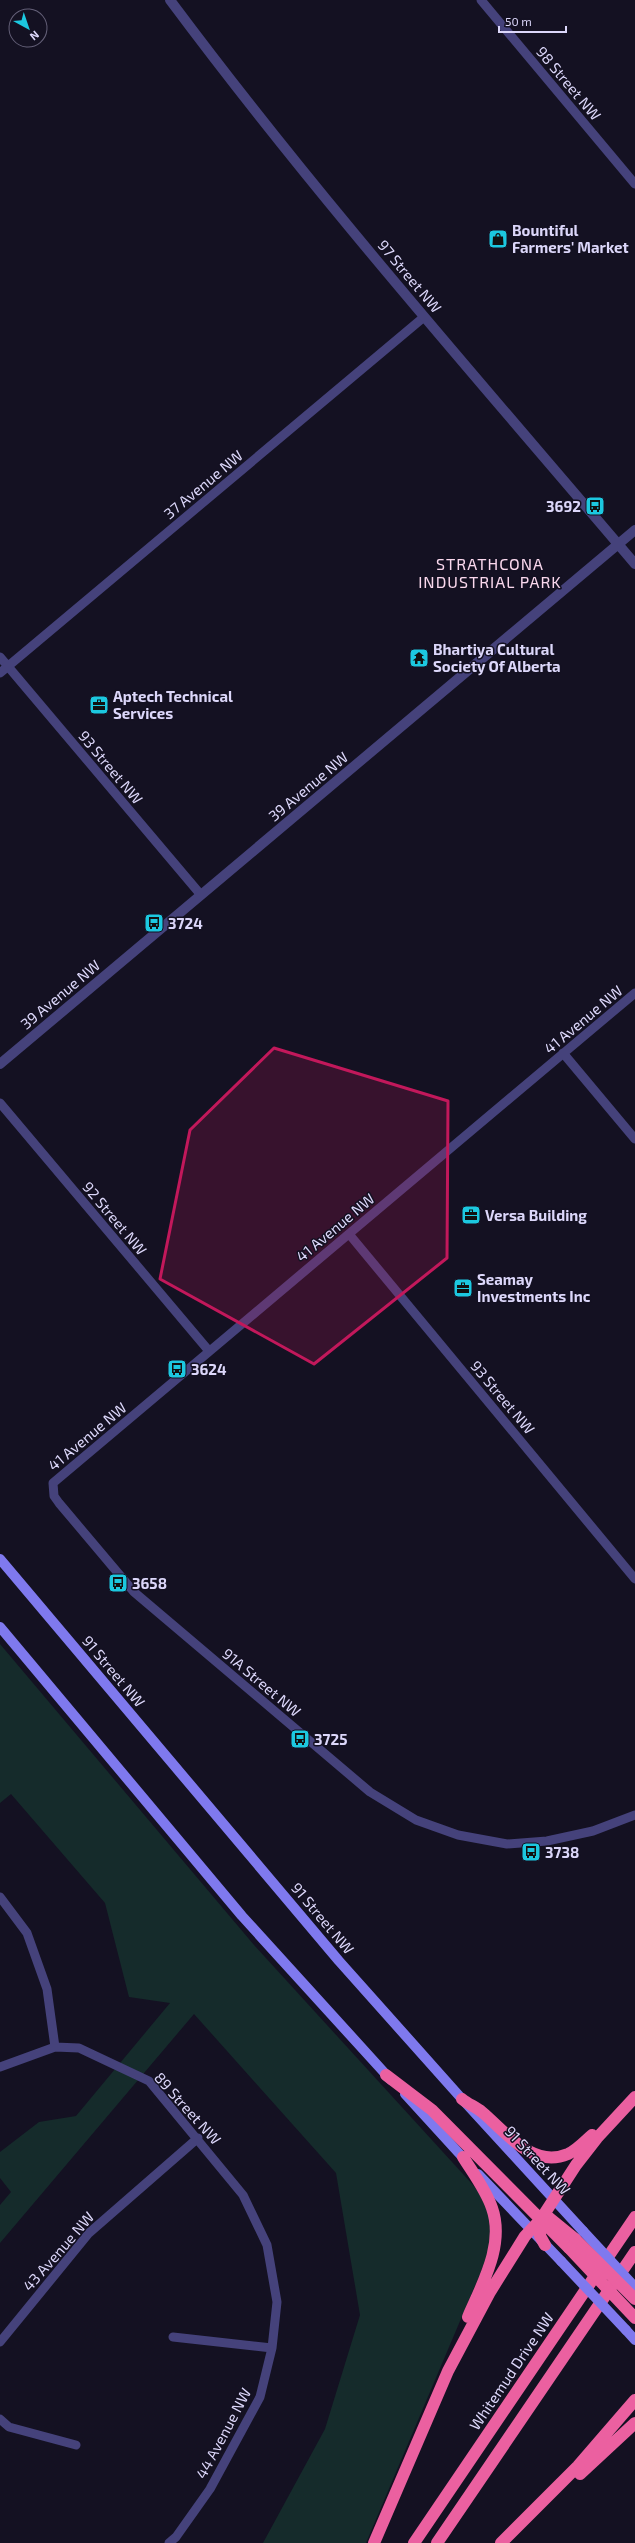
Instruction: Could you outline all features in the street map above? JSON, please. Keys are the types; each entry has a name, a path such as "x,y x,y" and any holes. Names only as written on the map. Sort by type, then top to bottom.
{"highway":[{"path":"386,2075 432,2110 541,2219 576,2239 635,2299"},
{"path":"448,2371 490,2292 530,2230 541,2219 580,2159 618,2114 635,2097"},
{"path":"462,2099 482,2112 502,2132 519,2145 534,2154 548,2157 563,2156 573,2151 618,2114"},
{"path":"374,2543 448,2371 461,2333 490,2262 496,2232 492,2207 463,2157"},
{"name":"Whitemud Drive NW","path":"414,2543 635,2217"},
{"path":"541,2219 540,2236 545,2245"},
{"path":"576,2239 635,2318"},
{"path":"437,2543 635,2252"},
{"path":"500,2543 578,2466 635,2400"},
{"path":"506,2543 635,2423"}],"main road":[{"name":"91 Street NW","path":"0,1559 339,1960 553,2199 576,2239 635,2286"},
{"path":"0,1627 242,1916 386,2075 635,2340"}],"street":[{"name":"97 Street NW","path":"170,0 288,154 424,317 635,564"},
{"name":"98 Street NW","path":"481,0 635,184"},
{"name":"37 Avenue NW","path":"0,673 424,317"},
{"name":"39 Avenue NW","path":"0,1064 635,530"},
{"name":"93 Street NW","path":"0,657 201,895"},
{"name":"41 Avenue NW","path":"52,1483 635,993"},
{"path":"563,1053 635,1138"},
{"name":"92 Street NW","path":"0,1102 209,1351"},
{"name":"93 Street NW","path":"349,1234 635,1578"},
{"name":"91A Street NW","path":"52,1483 54,1496 59,1503 134,1592 370,1792 416,1820 458,1835 507,1844 547,1842 593,1831 635,1815"},
{"path":"0,1897 27,1933 47,1989 55,2047 0,2067"},
{"name":"89 Street NW","path":"55,2047 79,2048 149,2081 244,2195 267,2245 273,2276"},
{"name":"43 Avenue NW","path":"0,2342 89,2233 198,2138"},
{"name":"44 Avenue NW","path":"169,2543 176,2537 210,2489 260,2397 272,2348 277,2302 273,2276"},
{"path":"172,2337 272,2348"},
{"path":"0,2419 9,2427 76,2445"}],"highlighted area":[{"path":"274,1048 448,1101 447,1258 314,1364 160,1279 190,1130"}],"green space":[{"path":"0,1644 254,1945 473,2185 484,2201 490,2227 488,2255 366,2543 263,2543 325,2429 360,2315 336,2173 194,2014 0,2243 0,2205 11,2192 0,2178 0,2152 39,2122 76,2116 170,2003 129,1997 105,1903 11,1794 0,1803"}],"place":[{"name":"Bountiful Farmers' Market","path":"498,239"},
{"name":"3692","path":"595,506"},
{"name":"Bhartiya Cultural Society Of Alberta","path":"419,658"},
{"name":"Aptech Technical Services","path":"99,705"},
{"name":"3724","path":"154,923"},
{"name":"Versa Building","path":"471,1215"},
{"name":"Seamay Investments Inc","path":"463,1288"},
{"name":"3624","path":"177,1369"},
{"name":"3658","path":"118,1583"},
{"name":"3725","path":"300,1739"},
{"name":"3738","path":"531,1852"}],"district":[{"name":"STRATHCONA INDUSTRIAL PARK","path":"490,572"}]}
